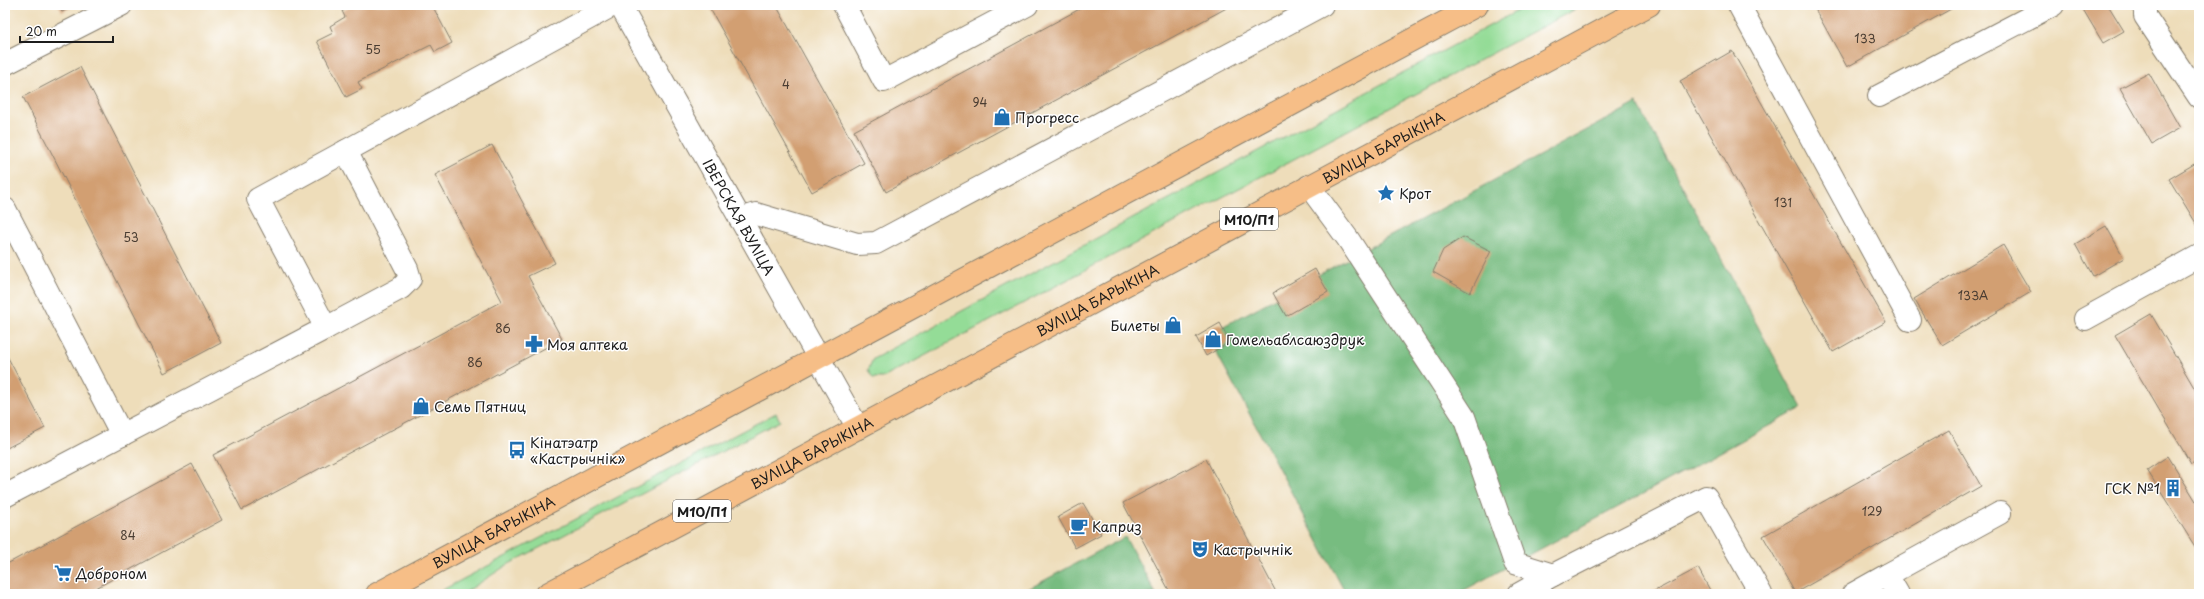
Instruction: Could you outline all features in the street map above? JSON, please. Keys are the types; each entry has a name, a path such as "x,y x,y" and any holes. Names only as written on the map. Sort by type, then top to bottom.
{"main road":[{"name":"ВУЛІЦА БАРЫКІНА","path":"377,594 1477,5"},
{"name":"ВУЛІЦА БАРЫКІНА","path":"546,594 1649,5"}],"street":[{"path":"5,64 121,5"},
{"path":"326,328 258,199 613,5"},
{"name":"ІВЕРСКАЯ ВУЛІЦА","path":"620,5 858,428"},
{"path":"844,5 884,81 1027,5"},
{"path":"740,219 756,214 857,244 876,243 1322,5"},
{"path":"1739,5 1910,320"},
{"path":"1879,96 2053,5"},
{"path":"2146,5 2145,16 2199,97"},
{"path":"5,496 401,288 410,279 407,269 346,151"},
{"path":"1309,186 1348,239 1464,417 1515,562 1553,575"},
{"path":"5,209 122,435"},
{"path":"2085,319 2199,256"},
{"path":"1519,594 1553,575 1706,497 1761,594"},
{"path":"1853,594 2000,513"},
{"path":"1887,575 1898,594"}],"green space":[{"path":"1528,5 1583,5 883,378 873,378 868,370 873,359"},
{"path":"1637,103 1802,408 1457,594 1346,594 1207,335"},
{"path":"776,413 780,421 507,565 463,594 435,594"},
{"path":"1125,537 1156,594 1019,594"}],"building":[{"path":"58,5 76,5 62,12"},
{"path":"355,5 432,5 452,43 435,52 431,45 358,82 362,89 346,97 317,41 333,33 330,26 345,17 342,11"},
{"path":"708,5 776,5 864,163 812,192"},
{"path":"1087,5 1232,5 886,192 854,131"},
{"path":"1823,5 1958,5 1847,67 1815,9"},
{"path":"2108,5 2124,31 2103,43 2081,6"},
{"path":"1732,51 1886,322 1833,352 1680,81"},
{"path":"80,67 221,343 164,373 23,97"},
{"path":"2149,73 2180,128 2152,144 2120,88"},
{"path":"492,145 555,263 528,276 562,339 242,510 213,455 502,301 435,175"},
{"path":"2196,163 2199,168 2199,228 2169,179"},
{"path":"2106,226 2124,258 2093,276 2075,244"},
{"path":"1463,237 1491,251 1470,293 1433,272 1443,250"},
{"path":"2003,245 2031,292 1942,345 1914,299"},
{"path":"1315,269 1328,292 1286,316 1273,293"},
{"path":"2151,314 2199,396 2199,460 2191,464 2115,335"},
{"name":"Гомельаблсаюздрук","path":"1220,323 1230,342 1206,356 1196,337"},
{"path":"5,352 45,428 5,449"},
{"path":"1949,430 1981,486 1795,593 1763,536"},
{"name":"ГСК №1","path":"2168,456 2199,506 2199,553 2147,470"},
{"name":"Кастрычнік","path":"1206,459 1277,594 1171,594 1123,503"},
{"path":"192,464 222,520 85,594 5,594 5,565"},
{"name":"Каприз","path":"1083,503 1101,534 1075,548 1058,517"},
{"path":"1698,568 1712,594 1649,594"}],"place":[{"name":"Прогресс","path":"1002,117"},
{"name":"Крот","path":"1386,193"},
{"name":"Билеты","path":"1173,325"},
{"name":"Гомельаблсаюздрук","path":"1213,339"},
{"name":"Моя аптека","path":"534,344"},
{"name":"Семь Пятниц","path":"421,406"},
{"name":"Кінатэатр «Кастрычнік»","path":"517,450"},
{"name":"ГСК №1","path":"2173,488"},
{"name":"Каприз","path":"1079,526"},
{"name":"Кастрычнік","path":"1200,549"},
{"name":"Доброном","path":"63,573"}]}
